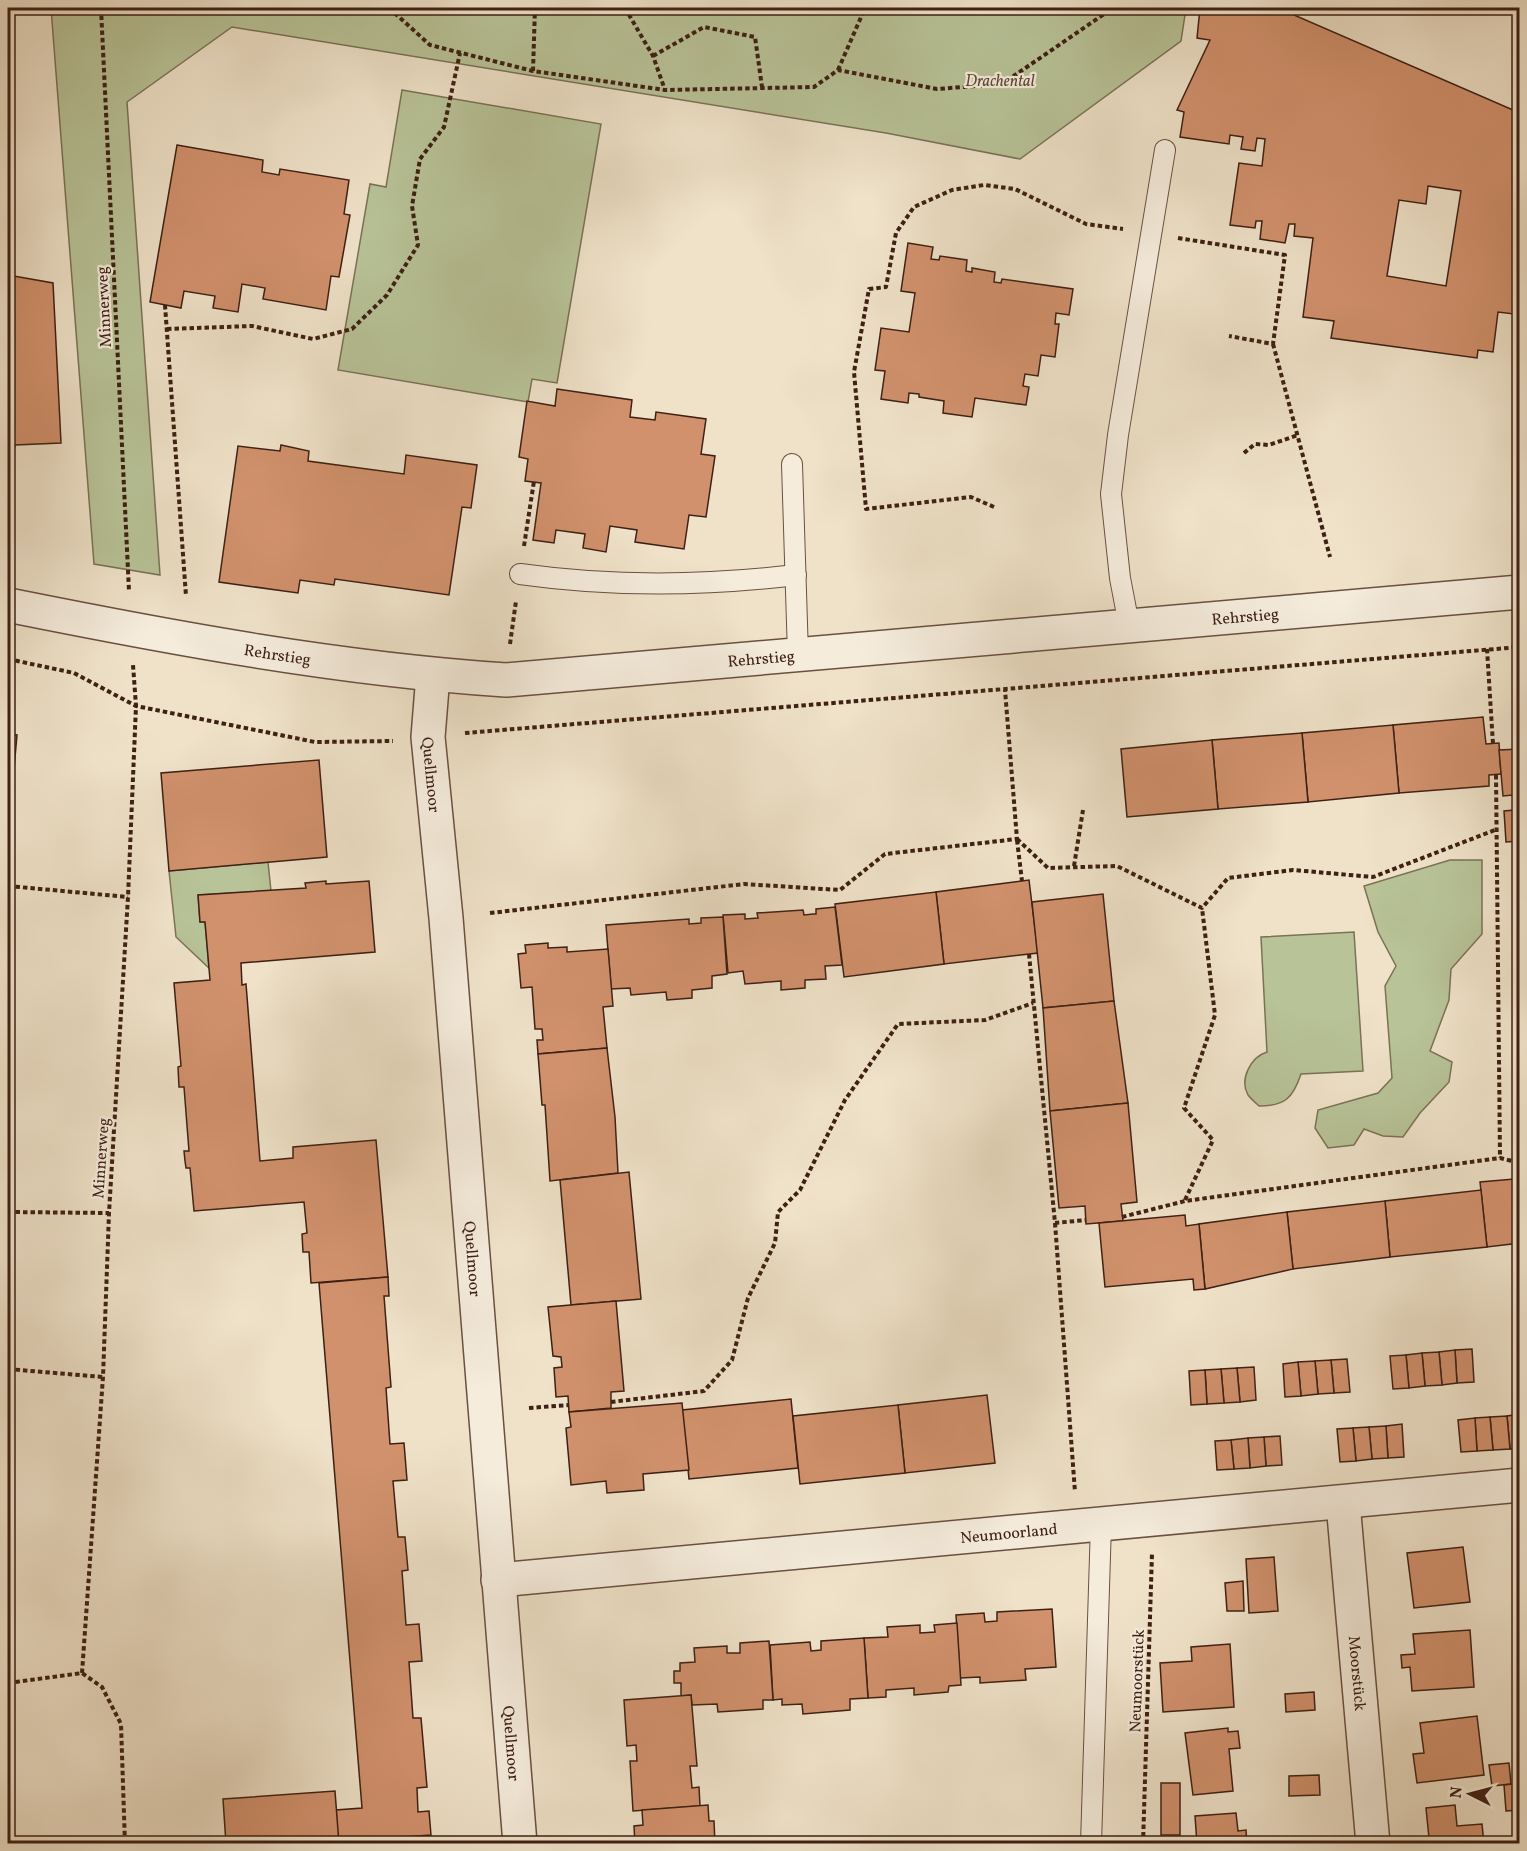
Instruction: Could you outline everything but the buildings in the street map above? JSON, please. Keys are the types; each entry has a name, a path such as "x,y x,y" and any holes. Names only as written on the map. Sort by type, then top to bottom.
{"street":[{"name":"Rehrstieg","path":"8,605 131,630 433,675 506,680 1520,592"},
{"name":"Quellmoor","path":"433,675 428,736 447,930 520,1844"},
{"name":"Neumoorland","path":"498,1580 1520,1485"},
{"name":"Moorstück","path":"1343,1503 1373,1844"}],"lane":[{"path":"1129,625 1120,578 1112,494 1118,435 1153,234 1165,150"},
{"path":"792,464 798,655"},
{"path":"520,574 561,580 671,585 728,583 796,575"},
{"path":"1090,1844 1101,1524"}],"path":[{"path":"389,8 430,45 533,70 665,90 814,87 838,70 865,8"},
{"path":"533,70 535,8"},
{"path":"625,8 653,56 665,90"},
{"path":"838,70 937,89 1002,84 1113,8"},
{"name":"Minnerweg","path":"102,9 129,595"},
{"path":"653,56 704,27 755,37 762,87"},
{"path":"167,329 252,326 313,339 352,329 387,295 418,245 412,206 420,159 444,127 460,53"},
{"path":"994,507 971,497 866,509 854,372 869,289 886,287 896,233 914,207 952,190 984,185 1015,189 1086,224 1285,255 1273,344 1330,557"},
{"path":"165,305 186,596"},
{"path":"1229,336 1273,344"},
{"path":"1244,453 1255,444 1269,445 1298,435"},
{"path":"463,733 1520,647"},
{"path":"1487,649 1492,744"},
{"name":"Minnerweg","path":"82,1673 103,1377 109,1213 128,897 136,706 133,654"},
{"path":"8,659 74,673 136,706 315,742 397,740"},
{"path":"1005,690 1022,881"},
{"path":"1496,775 1500,1158"},
{"path":"1074,866 1083,810"},
{"path":"1185,1201 1213,1140 1184,1108 1215,1015 1202,908 1228,878 1293,870 1373,877 1495,830"},
{"path":"490,913 744,884 840,890 885,854 1017,839 1048,868 1117,866 1202,908"},
{"path":"8,886 128,897"},
{"path":"1029,954 1055,1223 1076,1498 1101,1524"},
{"path":"611,1402 704,1391 732,1360 748,1298 775,1244 778,1212 800,1190 845,1100 898,1024 985,1020 1034,1003"},
{"path":"1122,1217 1185,1201 1500,1158 1520,1163"},
{"path":"8,1212 109,1213"},
{"path":"1055,1223 1086,1220"},
{"path":"8,1369 103,1377"},
{"path":"529,1408 569,1406"},
{"name":"Neumoorstück","path":"1143,1844 1154,1520"},
{"path":"8,1683 82,1673 102,1687 121,1724 125,1844"}],"green space":[{"name":"Drachental","path":"51,8 1186,8 1181,41 1020,159 886,133 232,27 127,102 160,575 94,564"},
{"path":"402,90 601,124 557,383 532,379 528,402 338,370 370,184 386,187"},
{"path":"1450,860 1482,860 1482,934 1451,969 1449,1000 1430,1051 1452,1062 1449,1082 1420,1113 1403,1137 1383,1136 1364,1129 1354,1145 1328,1148 1315,1128 1318,1110 1378,1093 1392,1078 1385,986 1396,966 1378,932 1364,886"},
{"path":"268,862 271,891 198,895 200,922 205,922 209,968 176,937 169,871"},
{"path":"1354,932 1363,1071 1301,1074 1295,1089 1287,1099 1268,1106 1259,1106 1248,1095 1245,1082 1248,1069 1256,1059 1267,1052 1261,937"}]}
